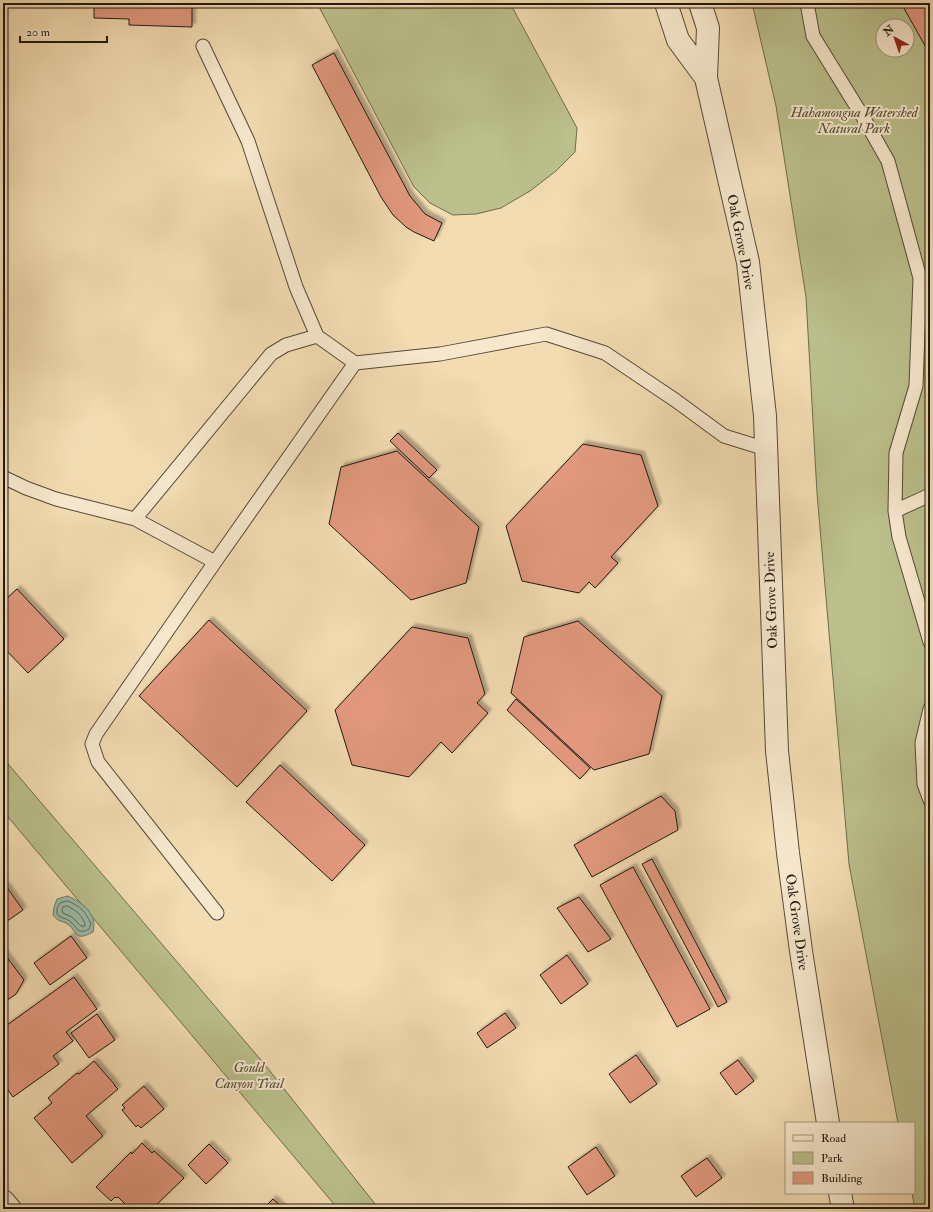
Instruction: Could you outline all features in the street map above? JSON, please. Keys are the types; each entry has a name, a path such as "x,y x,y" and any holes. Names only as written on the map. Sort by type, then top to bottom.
{"street":[{"name":"Oak Grove Drive","path":"666,3 678,40 706,78"},
{"name":"Oak Grove Drive","path":"700,3 708,28 706,78 748,262 765,416 777,751 788,853 801,951 828,1122"},
{"path":"840,1194 843,1209"},
{"path":"3,1201 10,1209"}],"lane":[{"path":"807,3 813,36 863,117 888,161 920,278 916,386 896,453 895,511 899,537 930,642"},
{"path":"203,46 248,141 296,287 316,336 355,363 440,354 546,334 605,353 675,400 724,436 766,449"},
{"path":"135,519 271,354 286,345 316,336"},
{"path":"217,913 98,762 92,744 96,734 355,363"},
{"path":"3,477 26,488 56,499 135,519 215,562"},
{"path":"895,511 930,496"},
{"path":"930,709 922,743 924,784 930,800"}],"green space":[{"path":"317,3 510,3 577,128 575,152 556,171 530,191 501,208 476,214 453,215 430,203 414,187"},
{"name":"Hahamongna Watershed Natural Park","path":"752,3 930,3 930,1209 915,1209 912,1194 915,1194 915,1122 898,1122 849,864 817,493 806,297 776,106"},
{"name":"Gould Canyon Trail","path":"3,758 266,1066 379,1209 338,1209 3,811"}],"water":[{"path":"68,896 79,902 88,910 93,920 93,932 87,935 79,936 70,926 58,920 53,915 57,899"}],"building":[{"path":"94,3 192,3 192,27 129,25 129,19 94,18"},
{"path":"901,3 930,3 930,50 928,51 915,28 915,18 909,18"},
{"path":"334,53 410,196 425,214 442,223 434,241 406,227 393,215 381,197 312,65"},
{"path":"398,433 437,470 429,478 390,441"},
{"path":"583,444 641,455 658,506 611,557 618,563 595,588 589,582 579,593 522,581 506,526"},
{"path":"397,451 479,527 466,583 411,600 329,524 341,467"},
{"path":"17,589 64,639 28,673 3,647 3,637 5,635 3,632 3,602"},
{"path":"209,620 307,711 237,787 139,696"},
{"path":"578,621 662,696 649,754 594,770 511,693 524,637"},
{"path":"412,627 468,638 485,694 477,703 488,713 452,753 441,742 409,777 352,765 335,710"},
{"path":"516,699 590,768 580,779 507,710"},
{"path":"280,765 365,845 332,881 246,802"},
{"path":"661,796 675,811 678,830 592,877 574,845"},
{"path":"652,859 727,1002 718,1007 642,864"},
{"path":"633,867 710,1009 677,1027 600,885"},
{"path":"6,886 23,910 3,924 3,888"},
{"path":"579,897 611,939 588,952 557,908"},
{"path":"71,936 87,958 50,985 34,963"},
{"path":"3,952 24,980 16,994 3,1003"},
{"path":"567,955 588,984 561,1004 540,975"},
{"path":"74,977 97,1009 66,1032 73,1041 53,1056 59,1064 13,1097 3,1083 3,1028"},
{"path":"505,1013 516,1028 487,1048 477,1033"},
{"path":"97,1014 115,1040 89,1058 71,1033"},
{"path":"636,1055 657,1084 630,1103 609,1074"},
{"path":"738,1060 754,1081 736,1095 720,1073"},
{"path":"94,1061 118,1089 86,1116 103,1136 72,1163 34,1118 52,1103 48,1098 77,1073 79,1074"},
{"path":"144,1086 164,1109 141,1128 138,1125 136,1127 122,1110 125,1108 122,1105"},
{"path":"142,1143 152,1153 154,1151 184,1178 152,1209 122,1209 126,1205 118,1197 115,1197 111,1201 96,1187"},
{"path":"209,1144 228,1163 206,1184 188,1165"},
{"path":"596,1147 615,1176 587,1195 568,1167"},
{"path":"707,1158 722,1178 696,1197 681,1176"},
{"path":"273,1199 284,1209 263,1209"}]}
